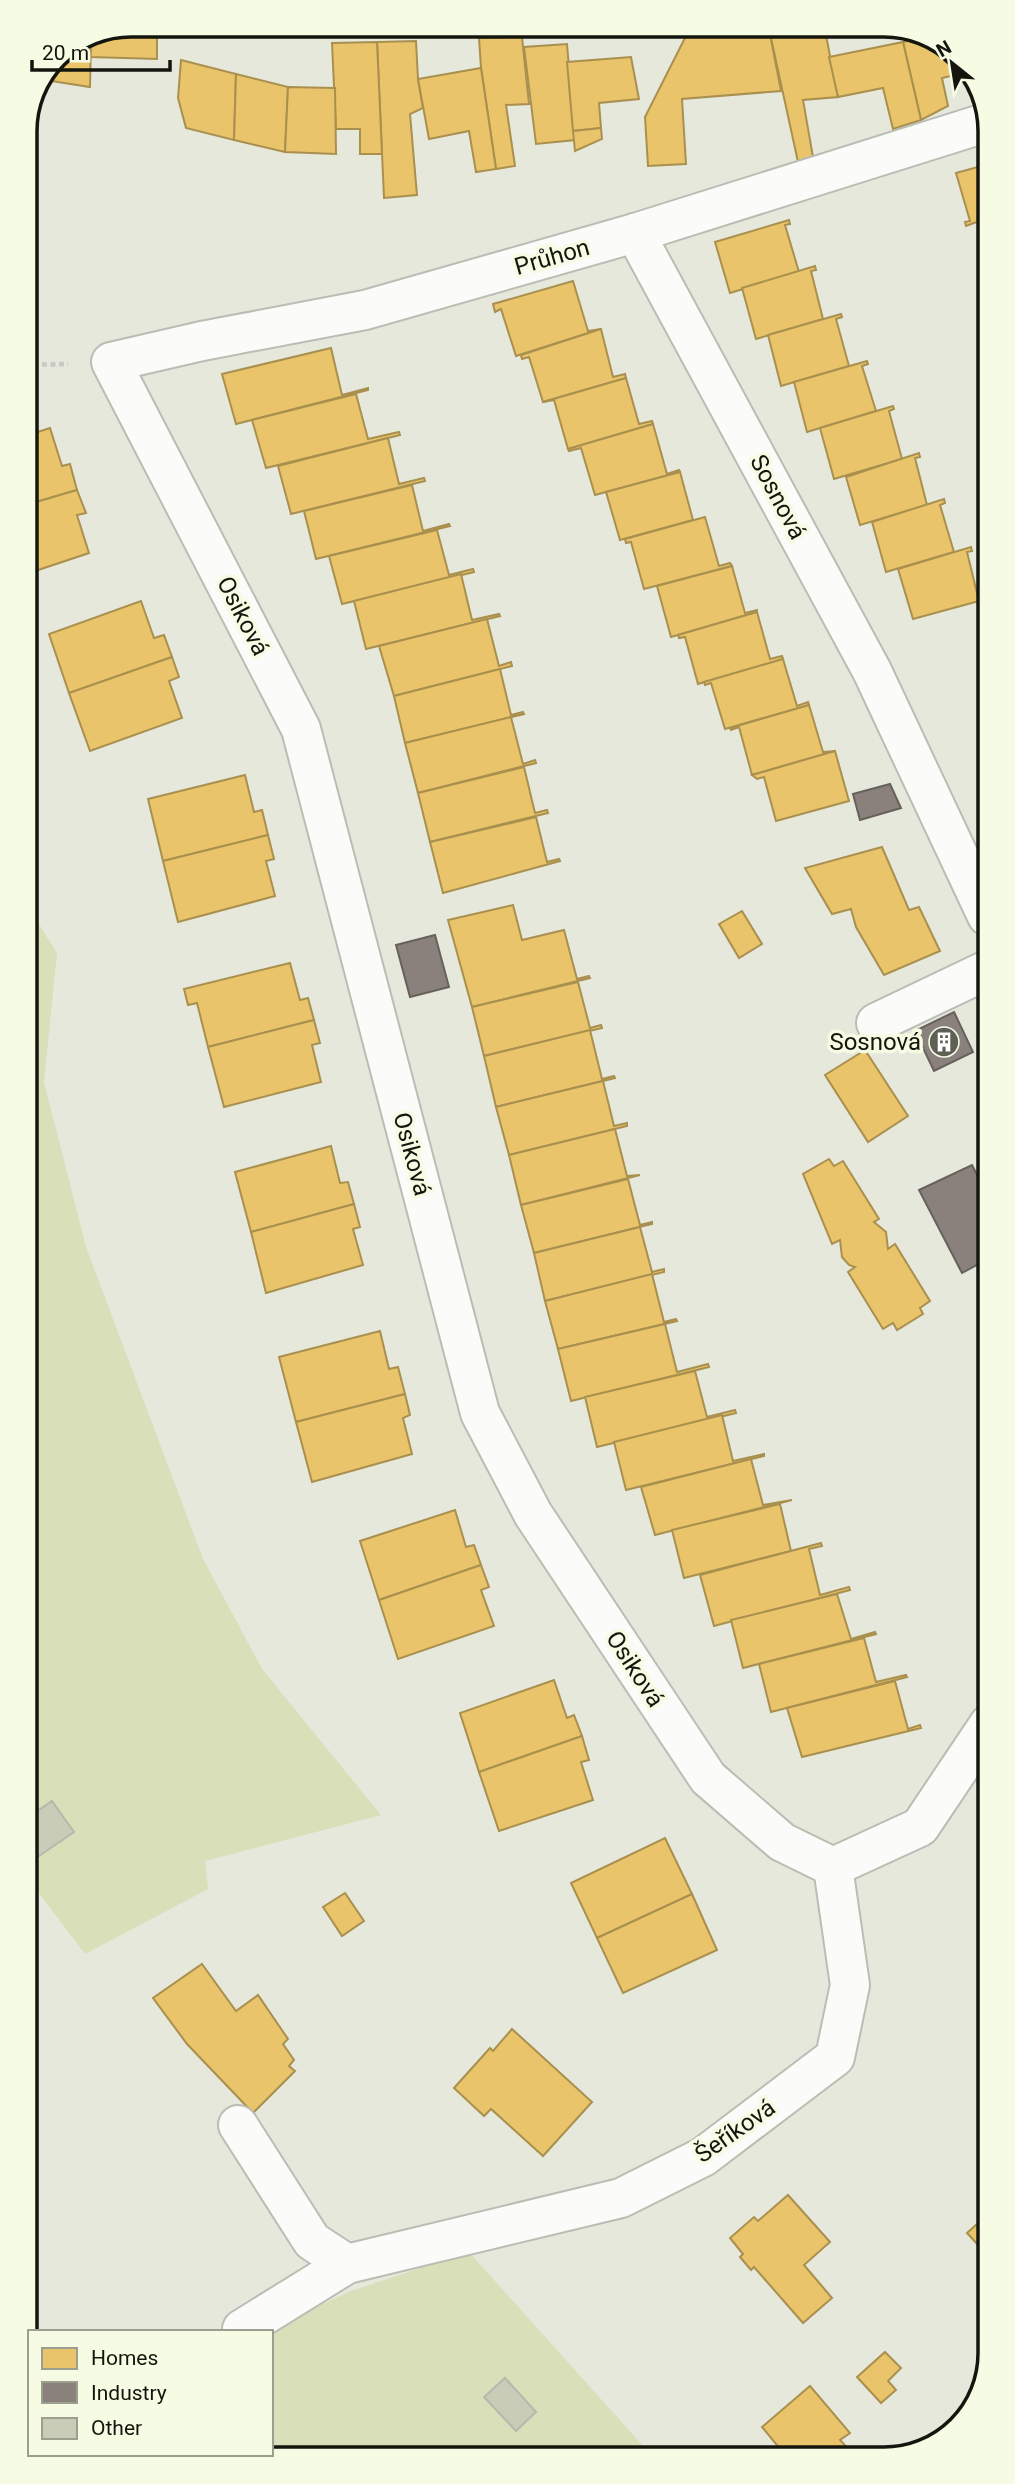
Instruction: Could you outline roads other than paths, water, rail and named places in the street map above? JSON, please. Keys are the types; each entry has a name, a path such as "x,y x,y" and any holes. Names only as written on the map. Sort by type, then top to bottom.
{"street":[{"name":"Průhon","path":"111,362 202,341 365,310 635,233 977,124"},
{"name":"Sosnová","path":"635,233 872,671 978,897"},
{"name":"Osiková","path":"111,362 301,729 480,1413 533,1514 708,1778 782,1842 833,1867"},
{"path":"876,1023 978,974"},
{"path":"833,1867 920,1827 978,1740"},
{"name":"Šeříková","path":"242,2329 347,2264 621,2198 703,2157 835,2057 850,1985 833,1867"},
{"path":"238,2124 312,2241 347,2264"}],"place":[{"name":"Sosnová","path":"944,1042"}]}
